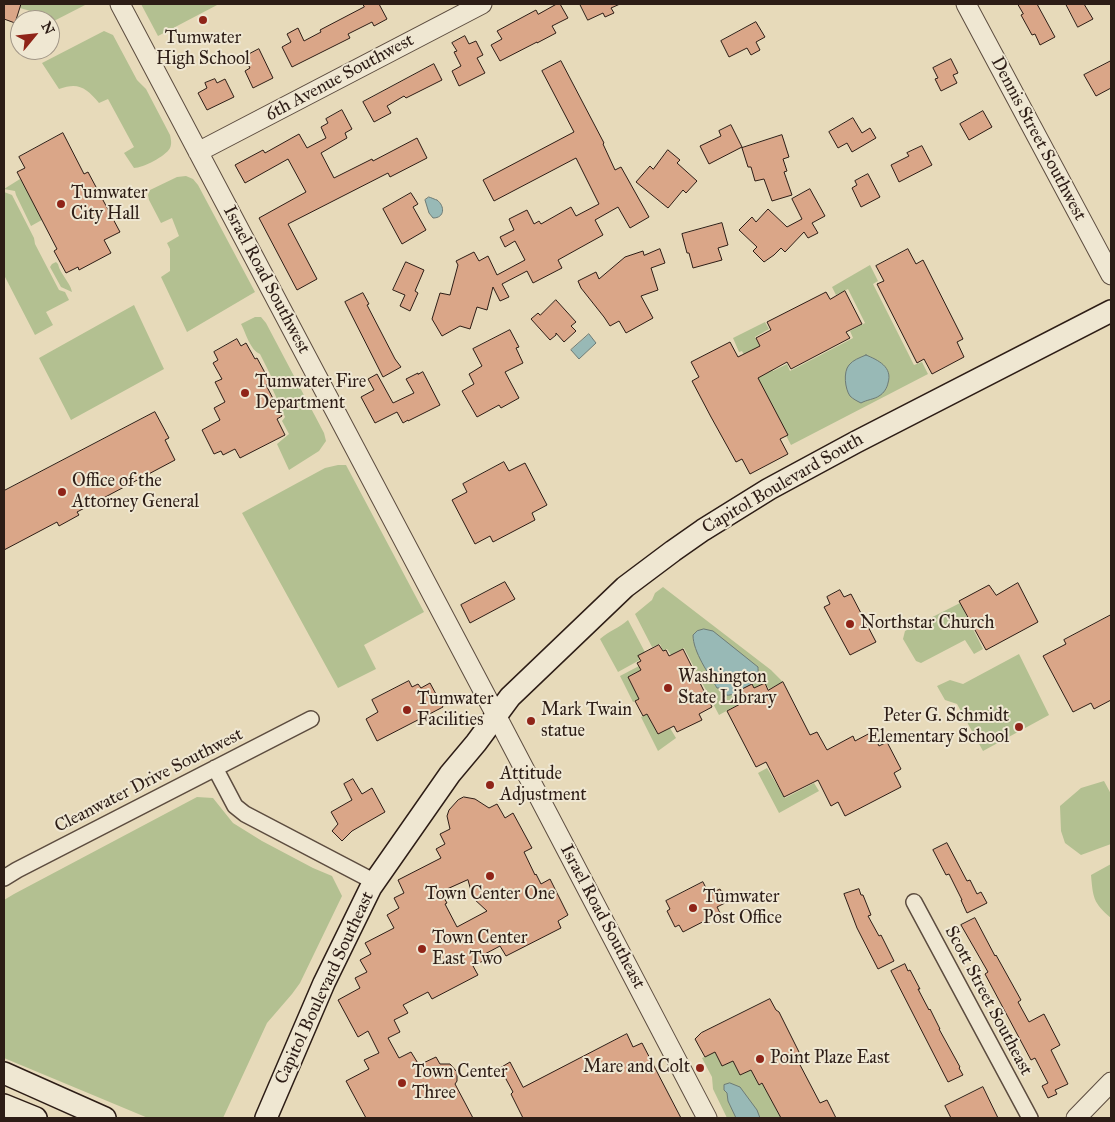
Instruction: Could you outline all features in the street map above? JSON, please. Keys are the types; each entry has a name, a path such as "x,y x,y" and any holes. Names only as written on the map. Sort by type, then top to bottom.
{"main road":[{"name":"Capitol Boulevard South","path":"496,715 510,697 625,587 703,530 769,489 856,442 1111,311"},
{"name":"Capitol Boulevard Southeast","path":"266,1118 324,983 371,887 450,774 496,715"},
{"path":"4,1073 106,1118"},
{"path":"4,1105 36,1118"}],"street":[{"name":"Israel Road Southwest","path":"120,4 496,715"},
{"name":"6th Avenue Southwest","path":"198,152 482,4"},
{"name":"Dennis Street Southwest","path":"966,4 1111,275"},
{"name":"Israel Road Southeast","path":"496,715 707,1118"},
{"name":"Cleanwater Drive Southwest","path":"4,878 311,719"},
{"path":"215,768 235,806 245,814 375,882"},
{"name":"Scott Street Southeast","path":"914,902 1030,1118"},
{"path":"1076,1118 1111,1082"}],"green space":[{"path":"21,4 87,4 60,18 60,10 27,10 20,8"},
{"path":"141,4 219,4 158,36"},
{"path":"104,31 113,35 137,80 146,89 170,135 171,145 168,151 154,161 134,168 124,153 134,147 108,99 99,103 86,90 77,86 59,89 42,63 48,60 60,60 60,54"},
{"path":"186,176 193,179 198,185 255,292 187,332 161,277 170,271 170,249 167,243 179,236 172,218 161,223 148,195 150,190 177,177"},
{"path":"20,179 49,216 31,226 15,191 4,189"},
{"path":"4,192 12,195 59,290 65,292 69,300 46,312 53,325 35,335 4,275"},
{"path":"56,262 72,292 61,287 50,267"},
{"path":"870,265 878,281 873,284 914,365 922,362 928,374 791,445 742,351 739,352 733,338 765,322 769,329 755,337 773,371 787,364 790,371 853,338 850,331 865,323 848,289 836,295 832,287"},
{"path":"134,305 164,369 71,420 39,358"},
{"path":"255,317 261,317 266,323 324,433 326,441 319,451 289,470 277,444 289,434 282,421 285,417 272,388 275,384 260,354 251,345 241,324"},
{"path":"346,465 424,612 364,645 376,669 338,688 242,513 325,468"},
{"path":"663,587 771,670 783,682 769,689 765,683 737,697 739,704 719,715 684,648 671,655 667,649 663,651 660,644 652,647 635,614 652,600 655,593"},
{"path":"960,603 983,649 974,654 965,640 921,663 916,661 903,639 905,631"},
{"path":"628,620 647,656 618,672 600,639"},
{"path":"1019,654 1049,715 983,751 957,704 945,700 937,686 950,680 963,684"},
{"path":"639,666 641,670 628,677 639,699 633,702 620,676"},
{"path":"647,714 658,734 670,728 676,738 658,751 641,717"},
{"path":"767,768 785,798 814,783 819,791 779,813 758,773"},
{"path":"1104,781 1111,794 1111,844 1081,855 1065,843 1061,831 1060,806 1081,788"},
{"path":"197,797 213,798 233,823 262,841 332,876 342,896 300,983 267,1023 223,1118 148,1118 4,1058 4,900"},
{"path":"1111,864 1111,918 1097,904 1092,889 1091,875"},
{"path":"715,1052 722,1066 733,1061 740,1075 751,1070 759,1085 762,1083 781,1118 727,1118 713,1089 712,1077 702,1058"}],"water":[{"path":"429,197 440,202 442,214 440,216 433,218 429,213 425,200"},
{"path":"589,334 596,343 579,359 571,350"},
{"path":"866,355 883,365 889,377 887,387 882,393 861,403 848,393 845,376 847,368 851,363"},
{"path":"704,629 713,631 758,667 757,678 754,682 737,693 729,695 725,695 722,688 717,688 702,663 694,642 693,635 697,631"},
{"path":"730,1083 740,1087 757,1110 760,1118 736,1118 728,1101 727,1093 724,1090 724,1085"}],"building":[{"path":"4,4 21,4 19,10 10,10 10,21 4,19"},
{"path":"363,4 379,4 387,19 374,26 372,22 348,34 350,38 292,67 282,47 291,42 287,34 298,28 304,41 321,32 320,30 364,7"},
{"path":"560,4 568,18 552,26 556,33 500,61 491,45 502,39 497,31 536,10 538,14"},
{"path":"580,4 620,4 611,8 614,13 605,17 603,13 588,20"},
{"path":"1018,4 1037,4 1055,37 1040,45 1035,34 1032,35 1021,15 1023,14"},
{"path":"1066,4 1084,4 1093,19 1078,27"},
{"path":"756,22 765,37 756,42 760,50 751,55 747,48 729,57 721,41"},
{"path":"465,36 469,44 476,41 483,55 477,58 485,73 459,86 452,71 461,66 454,52 457,51 452,43"},
{"path":"259,49 273,78 253,88 245,71 250,68 244,57"},
{"path":"951,59 958,73 953,75 957,83 941,91 935,79 938,78 933,68"},
{"path":"561,61 604,143 615,170 621,167 649,217 630,228 618,207 595,220 603,235 558,260 562,268 533,283 527,271 502,284 509,297 500,301 493,287 487,310 477,307 470,329 460,326 442,336 432,319 440,293 450,295 458,265 456,261 474,252 479,261 488,256 497,275 525,260 515,241 505,247 500,237 514,230 509,219 527,210 534,224 539,221 541,224 571,207 576,216 599,204 576,158 494,201 483,180 574,132 542,71"},
{"path":"1111,61 1111,88 1096,96 1084,75"},
{"path":"434,64 442,80 406,98 404,96 387,106 391,113 374,122 363,102"},
{"path":"215,79 217,83 225,79 234,97 207,110 198,93 207,88 205,83"},
{"path":"342,110 352,129 345,133 347,138 321,153 334,178 372,159 373,161 417,138 427,158 390,177 388,173 288,224 317,279 297,290 259,218 306,192 288,159 245,183 235,165 263,150 265,153 299,134 307,148 326,138 321,127 328,123 326,119"},
{"path":"983,111 992,127 969,140 960,124"},
{"path":"853,118 862,133 870,128 876,138 852,152 847,143 838,148 829,132"},
{"path":"731,125 742,147 709,164 700,146 721,136 719,131"},
{"name":"Tumwater City Hall","path":"63,133 84,174 88,172 120,232 104,240 111,253 79,270 78,267 66,273 54,251 57,249 17,172 25,168 19,157"},
{"path":"782,135 789,157 783,159 787,171 784,172 792,195 772,201 764,179 755,181 742,148"},
{"path":"922,146 932,165 899,182 891,165 909,156 907,153"},
{"path":"668,150 680,160 677,163 697,181 686,193 683,190 668,208 636,182 650,166 653,169"},
{"path":"868,174 880,197 861,207 852,188 857,185 855,181"},
{"path":"810,189 825,216 812,223 818,233 808,238 804,232 785,252 781,248 764,262 753,251 757,247 739,230 752,217 756,222 768,209 787,227 802,219 792,199"},
{"path":"411,193 418,204 413,207 426,230 402,244 383,209"},
{"path":"722,223 728,245 718,248 722,260 693,268 682,234"},
{"path":"660,249 665,263 651,268 658,290 641,296 653,318 626,333 619,321 610,326 581,288 578,281 596,272 599,279 625,257 643,251 644,255"},
{"path":"908,249 916,264 923,260 963,339 957,342 964,357 932,374 924,359 917,363 877,284 884,281 876,266"},
{"path":"406,262 424,270 415,291 418,293 410,311 400,306 405,295 393,290"},
{"path":"845,291 862,324 846,332 850,338 791,369 787,362 758,378 788,435 780,439 788,454 750,474 742,459 736,462 692,381 699,377 691,362 730,342 738,357 760,346 756,338 771,330 767,322 826,292 830,299"},
{"path":"363,293 369,304 367,305 401,367 383,377 345,302"},
{"path":"556,300 576,322 571,326 576,331 564,342 556,333 550,340 531,319 538,313 540,315"},
{"path":"510,330 519,347 516,348 523,363 505,372 519,398 501,408 499,405 477,417 462,391 474,384 469,374 482,366 473,349"},
{"name":"Tumwater Fire Department","path":"237,339 241,346 246,343 255,359 257,358 270,382 266,385 282,416 277,419 285,435 240,458 235,449 223,455 221,451 214,454 202,430 220,420 214,408 225,402 215,382 222,379 213,363 218,360 214,352"},
{"path":"423,372 440,405 403,423 397,412 375,423 361,397 374,390 368,379 377,374 393,403 414,393 406,379"},
{"path":"155,412 169,438 165,440 175,460 77,512 79,515 59,526 57,522 4,550 4,491"},
{"path":"504,462 509,471 525,463 547,505 532,513 535,520 493,542 490,536 475,544 452,500 467,492 463,484"},
{"path":"505,582 515,599 470,623 461,605"},
{"path":"1018,583 1038,622 986,650 959,601 989,585 996,595"},
{"name":"Northstar Church","path":"840,590 844,597 851,594 876,642 850,655 824,607 830,604 827,597"},
{"path":"1111,615 1111,700 1094,709 1091,703 1073,712 1043,656 1066,644 1064,640"},
{"name":"Washington State Library","path":"659,645 663,651 666,650 669,656 683,649 712,707 699,714 702,720 677,732 674,726 658,734 647,714 643,716 635,701 639,699 628,677 641,670 637,663 641,661 638,656"},
{"name":"Tumwater Facilities","path":"409,681 412,687 418,684 421,688 430,683 443,707 377,741 366,719 378,712 372,700"},
{"path":"783,682 810,735 817,732 827,750 853,736 855,741 872,732 879,746 887,742 901,769 894,773 901,787 845,816 838,802 831,806 818,780 784,797 766,762 756,767 727,711 742,703 736,692 752,684 754,688 765,683 768,690"},
{"path":"353,779 362,794 372,788 385,812 352,831 342,841 332,831 338,824 331,812 352,800 344,784"},
{"path":"464,797 475,799 489,808 497,804 505,818 513,813 532,848 524,852 535,875 541,884 550,879 568,915 558,921 561,928 506,956 500,946 481,956 483,961 473,966 478,975 432,999 428,992 403,1005 408,1013 394,1020 400,1032 388,1038 399,1058 411,1052 419,1065 436,1057 440,1064 450,1064 457,1072 455,1084 473,1118 366,1118 346,1081 369,1069 364,1060 379,1053 368,1031 358,1037 338,1000 360,988 355,978 367,972 360,960 371,954 365,943 394,928 387,915 399,908 394,898 404,893 398,880 441,858 436,849 445,844 440,834 450,829 447,816 449,810 458,800","holes":["468,880 473,898 487,911 457,927 443,896 450,893 448,889"]},
{"path":"947,843 967,881 970,880 977,894 981,892 987,903 967,913 949,874 946,875 933,850"},
{"name":"Tumwater Post Office","path":"703,882 709,894 720,889 727,902 717,907 720,913 683,932 679,925 675,927 667,911 670,909 666,901"},
{"path":"859,889 871,915 868,916 879,936 881,935 894,961 878,969 857,928 844,894"},
{"path":"975,918 1021,1000 1018,1002 1029,1022 1044,1014 1060,1045 1051,1050 1068,1084 1055,1090 1057,1094 1048,1098 1042,1086 1048,1083 1035,1058 1031,1060 985,974 988,972 961,925"},
{"path":"905,964 920,989 918,989 963,1075 948,1082 891,971"},
{"name":"Point Plaze East","path":"770,999 779,1012 803,1060 799,1063 820,1103 827,1100 836,1118 781,1118 762,1083 759,1085 751,1070 740,1075 733,1061 722,1066 715,1052 705,1057 695,1039 701,1033"},
{"path":"627,1034 633,1047 642,1043 681,1118 523,1118 511,1094 513,1092 500,1068 510,1062 523,1087"},
{"path":"983,1087 998,1118 951,1118 945,1106"}],"place":[{"name":"Tumwater High School","path":"203,20"},
{"name":"Tumwater City Hall","path":"61,204"},
{"name":"Tumwater Fire Department","path":"245,393"},
{"name":"Office of the Attorney General","path":"62,492"},
{"name":"Northstar Church","path":"850,624"},
{"name":"Washington State Library","path":"668,688"},
{"name":"Tumwater Facilities","path":"407,710"},
{"name":"Mark Twain statue","path":"531,721"},
{"name":"Peter G. Schmidt Elementary School","path":"1019,727"},
{"name":"Attitude Adjustment","path":"490,785"},
{"name":"Town Center One","path":"490,876"},
{"name":"Tumwater Post Office","path":"693,908"},
{"name":"Town Center East Two","path":"422,949"},
{"name":"Point Plaze East","path":"760,1059"},
{"name":"Mare and Colt","path":"700,1068"},
{"name":"Town Center Three","path":"402,1083"}]}
